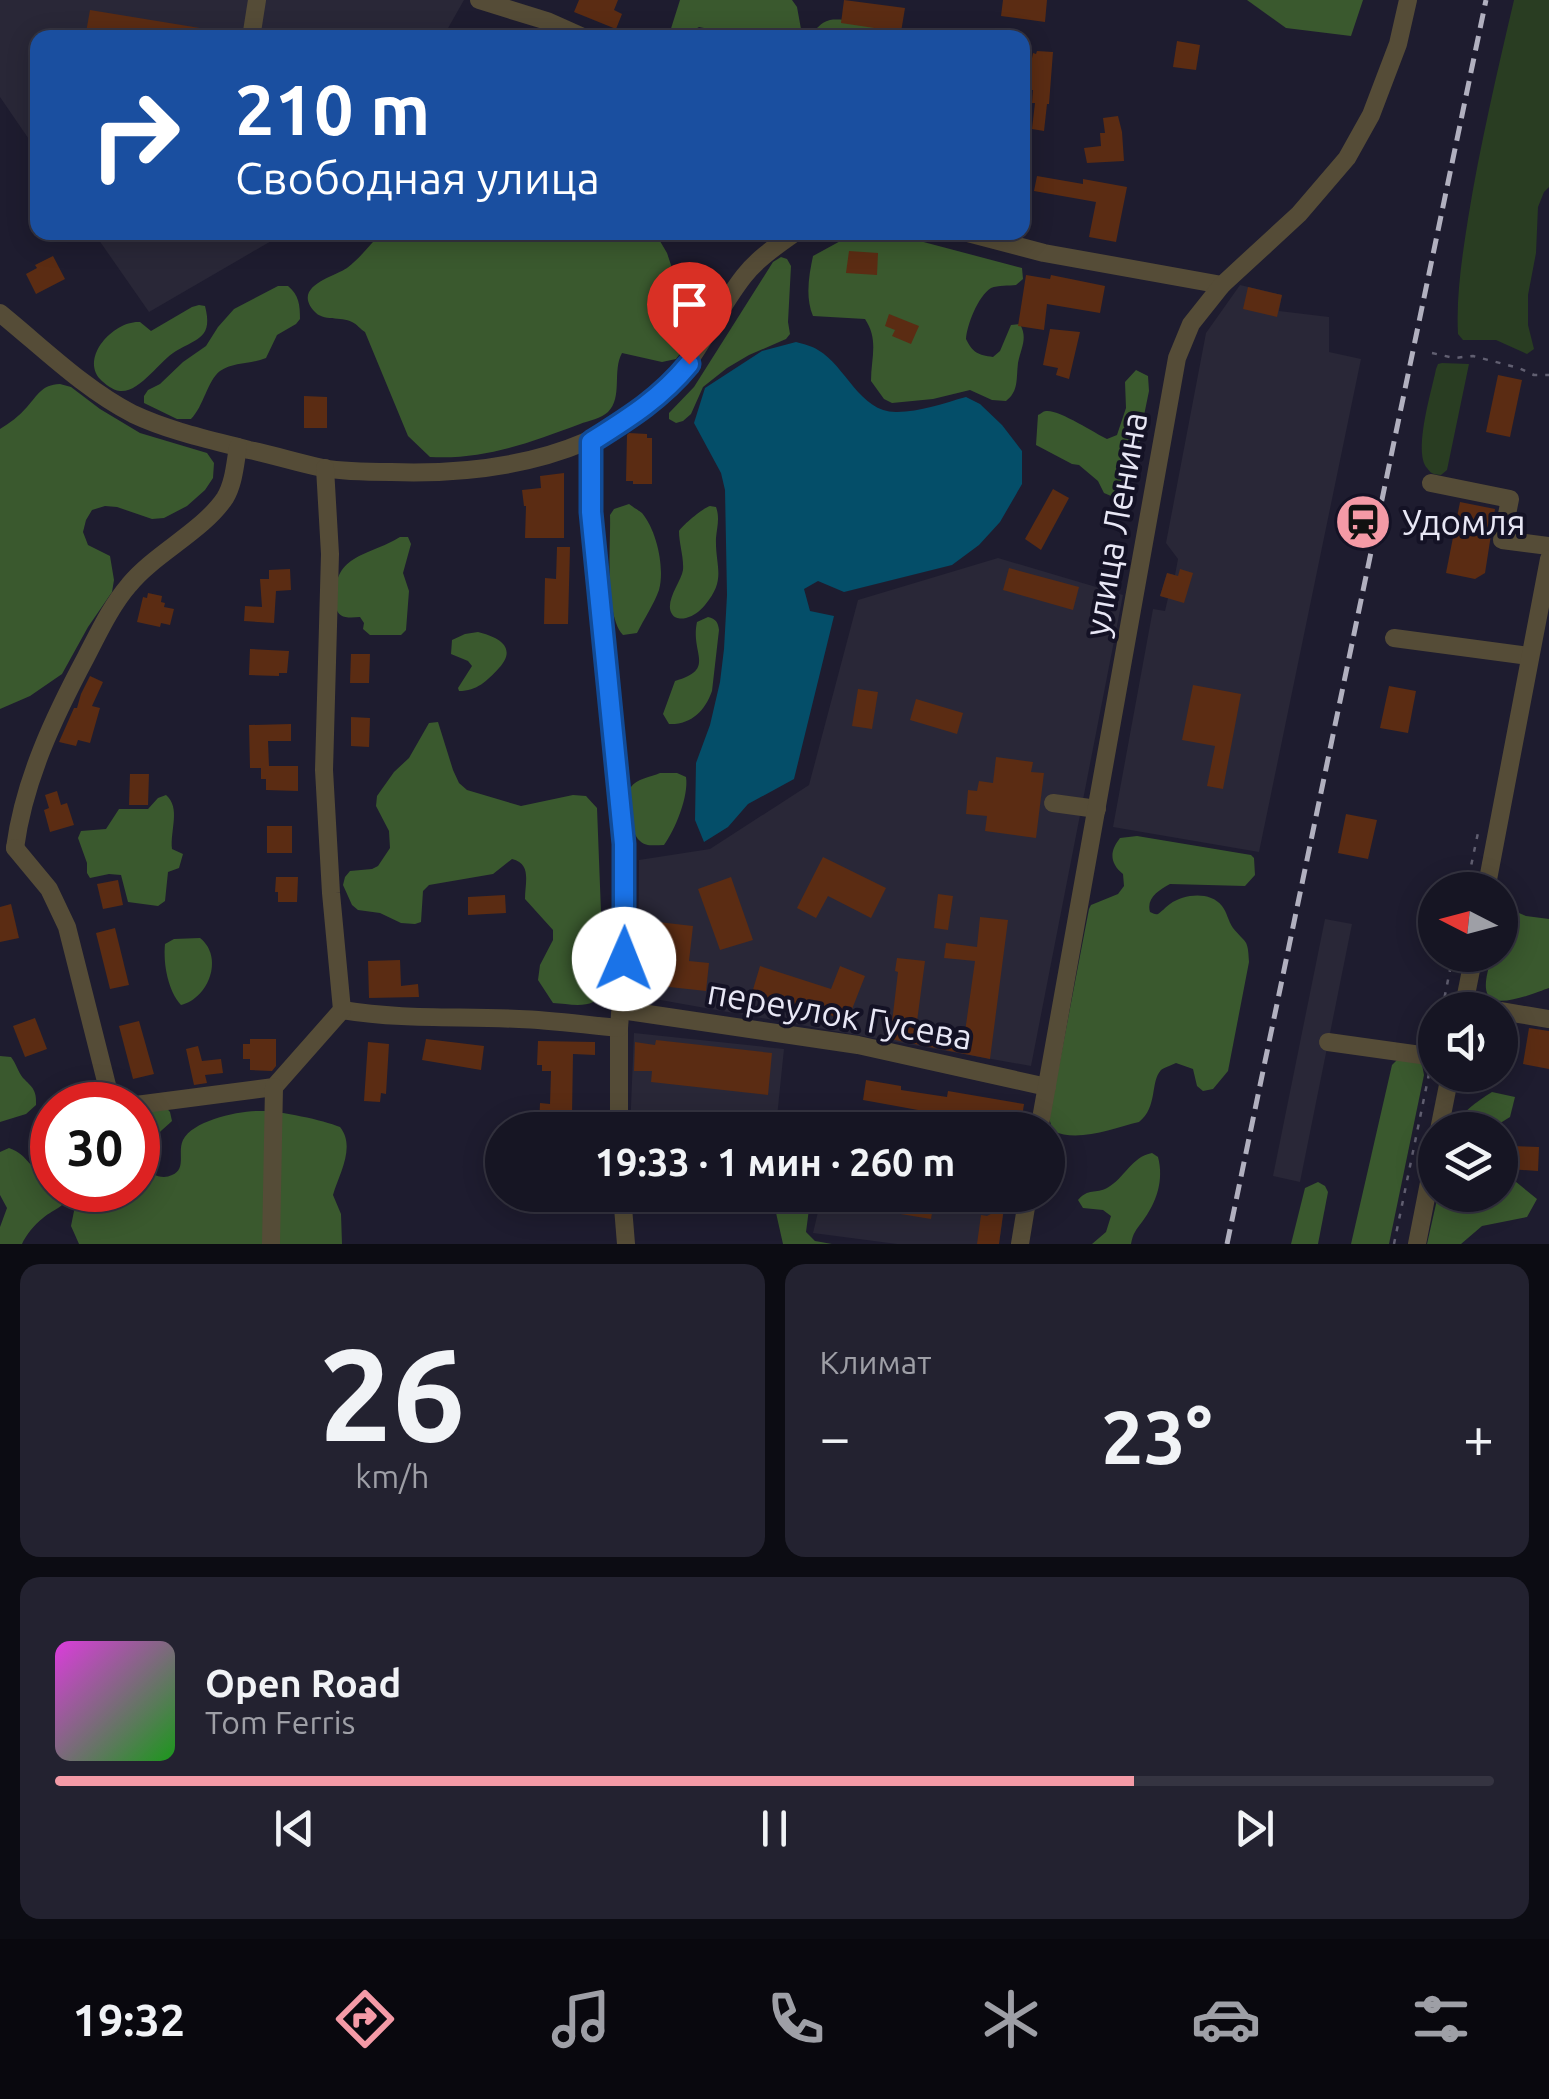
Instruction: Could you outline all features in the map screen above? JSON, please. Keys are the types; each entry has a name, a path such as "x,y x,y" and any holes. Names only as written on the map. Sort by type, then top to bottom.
{"street":[{"path":"251,30 257,0"},
{"path":"480,0 568,30"},
{"name":"улица Ленина","path":"1042,1112 1178,358 1191,324 1222,284 1286,227 1347,158 1371,116 1398,44 1408,0"},
{"path":"0,313 100,394 133,414 168,428 325,468 440,474 513,464 591,442 649,405 689,364 746,274 784,240"},
{"path":"994,240 1044,253 1222,284"},
{"path":"591,442 591,512 624,844 626,933 619,1112"},
{"path":"106,1082 67,927 49,889 7,851 62,703 110,610 130,582 224,499 232,482 238,447"},
{"path":"271,1244 274,1087 342,1010 324,770 330,554 325,468"},
{"path":"1431,483 1510,499 1502,540 1549,546"},
{"path":"1489,872 1549,559"},
{"path":"1394,638 1530,656"},
{"path":"1052,803 1096,808"},
{"name":"переулок Гусева","path":"342,1010 430,1019 620,1019 858,1044 1047,1087"},
{"path":"1518,1014 1549,1019"},
{"path":"1328,1042 1418,1055"},
{"path":"160,1102 274,1087"},
{"path":"623,1212 626,1244"},
{"path":"1020,1244 1025,1212"},
{"path":"1416,1244 1423,1212"}],"path":[{"path":"1432,353 1454,358 1473,356 1534,375 1549,375"},
{"path":"1394,1244 1427,1092"}],"shaded area":[{"path":"0,0 464,0 447,30 30,30 30,141 0,97"},
{"path":"99,240 273,240 149,312"},
{"path":"1240,285 1282,295 1279,311 1329,317 1329,352 1361,359 1259,852 1113,827 1153,609 1165,611 1168,598 1160,596 1167,573 1175,575 1178,559 1166,543 1206,333"},
{"path":"998,558 1123,595 1031,1066 638,996 639,860 710,849 809,785 858,600"},
{"path":"1325,919 1352,924 1300,1182 1273,1176"},
{"path":"634,1033 784,1049 778,1112 631,1112"},
{"path":"818,1212 1004,1212 999,1244 897,1244 813,1233"}],"green space":[{"path":"680,0 792,0 804,30 699,27 671,30"},
{"path":"1247,0 1363,0 1351,36 1286,28"},
{"path":"1514,0 1549,0 1549,187 1538,207 1536,253 1528,295 1528,325 1534,349 1527,354 1496,340 1463,340 1458,334 1468,219"},
{"path":"830,20 897,30 814,30"},
{"path":"375,240 659,240 679,289 703,299 712,312 676,359 662,362 622,353 615,399 605,414 506,449 430,457 408,436 365,332 348,320 318,314 309,302 311,289 361,256"},
{"path":"842,240 916,240 1022,268 1023,279 1016,285 991,288 982,297 966,339 976,352 993,357 1000,351 1011,325 1020,324 1024,339 1013,393 1006,401 992,400 970,390 933,399 892,403 884,399 871,381 873,342 865,319 813,316 809,278 813,256"},
{"path":"781,257 791,266 790,334 727,368 703,387 691,414 683,421 669,419 669,413 694,387 773,262"},
{"path":"278,286 288,286 295,293 300,319 277,335 266,358 220,371 191,419 177,419 144,403 148,390 206,346 234,309"},
{"path":"199,305 205,306 207,316 202,335 170,355 142,382 120,391 100,379 94,360 111,333 140,322 151,331"},
{"path":"1442,363 1469,364 1447,470 1441,475 1427,468 1422,448 1436,369"},
{"path":"1136,370 1148,376 1149,391 1137,467 1124,494 1111,496 1079,465 1036,445 1038,415 1052,411 1107,439 1117,435 1126,408 1125,382"},
{"path":"60,384 71,387 140,433 207,453 214,463 213,478 187,506 164,518 152,519 117,507 92,510 83,532 88,545 110,556 112,592 62,674 30,696 0,709 0,429 44,389"},
{"path":"629,504 642,513 656,539 661,581 637,633 623,635 611,596 610,515 614,509"},
{"path":"710,506 716,507 718,515 716,588 697,613 676,618 670,604 683,570 679,531"},
{"path":"400,537 408,537 411,544 403,573 409,591 406,630 401,635 370,635 363,629 360,617 344,617 337,610 339,576 354,559"},
{"path":"708,617 716,621 719,630 712,691 696,715 669,724 663,714 675,681 688,676 699,665 697,622"},
{"path":"478,632 498,640 507,654 486,681 459,691 472,666 451,654 452,640"},
{"path":"438,722 453,770 467,790 521,806 586,796 597,808 604,990 595,1001 582,1005 553,1003 538,980 553,930 525,899 526,874 518,861 512,859 493,874 429,885 423,891 421,922 415,924 401,923 352,905 343,885 345,877 350,871 378,866 390,848 389,831 376,806 377,796 409,758 429,723"},
{"path":"660,773 686,777 685,794 677,822 664,845 648,845 640,841 630,823 629,792 636,782"},
{"path":"166,795 174,813 172,849 183,854 179,868 168,872 165,901 158,906 128,902 121,875 90,878 78,838 81,831 106,829 119,809 148,809"},
{"path":"1137,836 1251,855 1255,875 1245,886 1170,884 1154,895 1149,907 1150,912 1157,914 1182,898 1197,896 1217,901 1244,939 1249,962 1228,1071 1213,1089 1203,1091 1197,1086 1193,1069 1176,1063 1158,1075 1149,1109 1139,1122 1073,1136 1065,1134 1065,1112 1050,1112 1089,909 1118,894 1124,886 1123,874 1113,861 1120,838"},
{"path":"1518,913 1549,919 1549,988 1518,999 1518,992 1486,992 1488,972 1518,972"},
{"path":"200,938 211,956 210,976 199,994 181,1005 167,977 165,944 174,939"},
{"path":"1402,1055 1418,1058 1420,1092 1389,1244 1351,1244 1392,1065"},
{"path":"0,1056 11,1057 30,1086 30,1110 0,1122"},
{"path":"1492,1092 1515,1097 1511,1112 1466,1112"},
{"path":"160,1103 170,1112 172,1121 160,1133"},
{"path":"270,1111 340,1127 345,1135 346,1152 333,1195 341,1214 342,1244 79,1244 71,1226 74,1212 160,1212 160,1177 179,1169 181,1145 188,1133 218,1118"},
{"path":"9,1148 30,1163 30,1212 52,1212 36,1224 22,1244 0,1244 0,1227 7,1208 0,1195 0,1152"},
{"path":"1152,1153 1158,1157 1160,1166 1158,1191 1131,1244 1092,1244 1106,1232 1111,1216 1103,1210 1083,1208 1078,1200 1107,1188 1139,1159"},
{"path":"1318,1182 1328,1192 1318,1244 1291,1244 1305,1188"},
{"path":"1518,1184 1537,1199 1527,1217 1482,1226 1461,1244 1427,1244 1434,1212 1518,1212"},
{"path":"776,1212 809,1212 806,1232 815,1241 832,1244 783,1244"}],"water":[{"path":"796,342 828,357 863,397 884,410 914,410 966,397 980,404 1022,451 1022,484 1000,522 979,545 952,565 844,592 818,581 804,589 810,611 834,616 794,779 748,804 728,827 704,842 695,820 696,763 710,725 724,649 725,490 721,473 694,423 705,388 762,351"}],"building":[{"path":"579,0 618,0 614,10 622,14 616,29 574,12"},
{"path":"844,0 905,8 901,30 841,23"},
{"path":"1003,0 1047,0 1045,22 1001,16"},
{"path":"90,10 212,30 86,30"},
{"path":"1177,41 1200,45 1196,70 1173,67"},
{"path":"1053,52 1044,131 1032,129 1035,103 1030,90 1030,69 1033,53"},
{"path":"1118,116 1124,161 1087,163 1084,148 1101,146 1100,133 1105,133 1103,118"},
{"path":"1037,176 1127,187 1116,242 1089,237 1096,202 1034,191"},
{"path":"849,251 878,253 877,275 846,273"},
{"path":"53,256 65,279 36,294 26,274"},
{"path":"1026,275 1050,279 1051,275 1105,286 1100,313 1047,304 1044,330 1018,326"},
{"path":"1248,287 1282,295 1277,317 1243,309"},
{"path":"889,314 919,326 911,344 892,336 895,330 885,326"},
{"path":"1050,329 1080,332 1069,379 1056,375 1058,368 1043,365"},
{"path":"1498,375 1522,380 1510,437 1486,432"},
{"path":"304,396 327,397 327,428 304,428"},
{"path":"629,433 652,438 652,484 626,481"},
{"path":"564,473 564,538 525,538 522,490 541,488 540,476"},
{"path":"1053,489 1069,498 1041,550 1025,539"},
{"name":"Удомля","path":"1460,502 1495,509 1485,573 1475,579 1446,573"},
{"path":"557,547 570,547 568,624 544,624 545,578 556,579"},
{"path":"1009,568 1079,587 1073,610 1003,590"},
{"path":"290,569 291,590 276,591 274,623 244,621 245,606 262,607 260,579 269,579 269,570"},
{"path":"1180,569 1193,573 1184,603 1160,596 1167,573 1178,576"},
{"path":"148,593 162,596 164,607 174,609 170,625 137,622 143,597 147,598"},
{"path":"250,649 289,651 287,673 249,675"},
{"path":"351,654 370,654 369,683 350,683"},
{"path":"90,676 103,682 92,706 100,708 90,743 78,740 76,746 59,742 77,708"},
{"path":"1193,685 1241,694 1223,789 1207,786 1215,746 1182,740"},
{"path":"1389,686 1416,691 1408,733 1380,728"},
{"path":"858,689 878,692 872,729 852,726"},
{"path":"916,699 963,713 957,734 910,720"},
{"path":"351,717 370,718 369,747 351,746"},
{"path":"291,724 291,741 268,741 269,766 298,766 298,791 266,790 261,768 250,768 249,725"},
{"path":"996,757 1033,762 1031,772 1044,773 1036,838 985,831 987,816 966,814 968,790 977,791 979,781 993,783"},
{"path":"130,774 149,774 148,805 129,805"},
{"path":"57,791 61,805 67,803 74,825 50,832 45,795"},
{"path":"1346,814 1377,820 1368,859 1338,853"},
{"path":"267,826 292,826 292,853 267,853"},
{"path":"823,857 886,888 871,918 828,896 816,918 797,908"},
{"path":"276,877 298,877 297,902 278,902"},
{"path":"731,877 753,940 720,950 698,889"},
{"path":"118,880 123,905 103,909 97,884"},
{"path":"938,894 953,896 948,930 934,928"},
{"path":"505,895 506,913 468,915 468,897"},
{"path":"11,904 19,938 0,942 0,907"},
{"path":"980,917 1008,920 990,1059 890,1039 897,958 925,961 916,1029 964,1039 975,961 944,958 946,943 977,947"},
{"path":"658,922 693,926 689,961 709,963 706,991 651,985"},
{"path":"115,928 129,985 110,989 96,933"},
{"path":"400,960 401,986 418,984 419,997 369,998 368,961"},
{"path":"760,966 831,989 840,966 865,976 847,1022 806,1005 805,1010 752,993"},
{"path":"35,1018 47,1049 25,1057 13,1026"},
{"path":"139,1021 154,1074 133,1079 119,1026"},
{"path":"1529,1028 1549,1031 1549,1069 1523,1064"},
{"path":"250,1039 276,1039 276,1066 272,1071 250,1070 250,1059 243,1059 243,1044 250,1044"},
{"path":"426,1039 484,1046 481,1070 422,1060"},
{"path":"656,1040 772,1053 768,1095 651,1082 652,1071 634,1071 635,1042 655,1045"},
{"path":"538,1041 595,1042 595,1055 573,1054 572,1112 540,1112 540,1103 550,1104 551,1071 542,1071 542,1065 537,1065"},
{"path":"368,1042 389,1044 386,1094 381,1093 380,1102 364,1101"},
{"path":"198,1046 202,1061 221,1059 223,1073 205,1075 207,1083 194,1085 186,1049"},
{"path":"866,1080 947,1097 948,1091 1024,1104 1023,1112 929,1112 863,1100"},
{"path":"1518,1146 1539,1147 1538,1171 1518,1170"},
{"path":"888,1212 932,1212 931,1219"},
{"path":"1003,1212 999,1244 977,1244 981,1215"}],"railway":[{"path":"1227,1244 1486,0"}],"place":[{"name":"Удомля","path":"1363,522"}],"route":[{"path":"624,959 624,844 591,512 591,442 649,405 689,364"}]}
